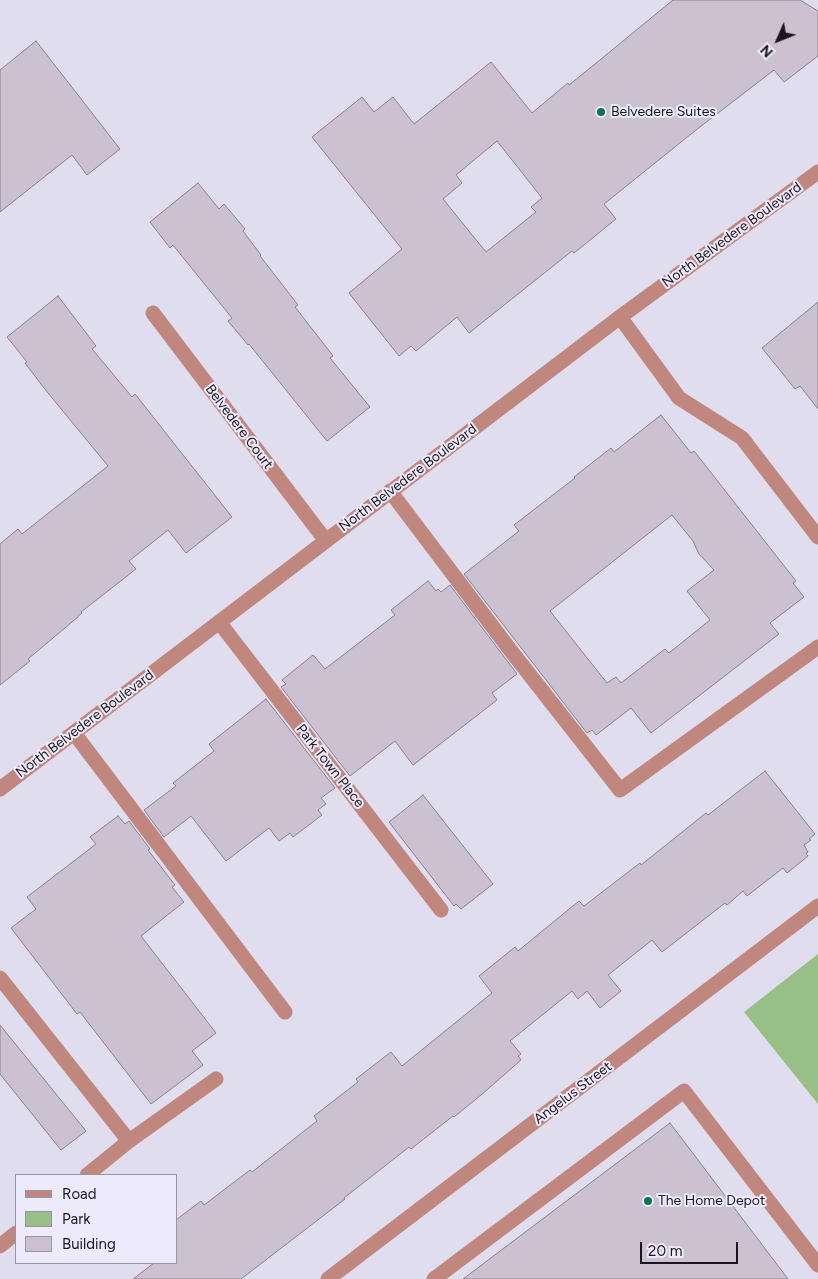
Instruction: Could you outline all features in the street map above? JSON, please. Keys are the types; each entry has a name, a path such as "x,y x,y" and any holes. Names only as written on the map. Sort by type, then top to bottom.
{"street":[{"name":"North Belvedere Boulevard","path":"0,789 620,317 816,178"},
{"name":"Belvedere Court","path":"153,313 326,540"},
{"path":"620,317 679,398 742,438 818,537"},
{"path":"390,491 511,651 620,790 818,647"},
{"name":"Park Town Place","path":"218,622 441,910"},
{"path":"74,733 285,1012"},
{"name":"Angelus Street","path":"328,1279 818,906"},
{"path":"0,978 129,1141"},
{"path":"88,1174 129,1141 216,1079"},
{"path":"434,1279 684,1091 818,1265"},
{"path":"0,1246 15,1234"}],"green space":[{"path":"818,954 818,1104 744,1012"}],"building":[{"path":"673,0 800,0 818,11 818,56 784,82 774,70 696,130 604,204 616,219 574,253 572,251 469,333 457,317 416,351 411,346 399,356 349,293 402,249 312,137 362,97 374,112 393,97 414,124 491,62 532,113","holes":["497,141 542,198 531,207 536,212 486,252 443,199 462,183 456,175"]},
{"path":"36,41 120,149 87,175 72,155 0,212 0,70"},
{"path":"198,183 219,209 224,204 245,229 243,231 260,256 298,305 295,307 333,356 330,358 370,407 327,441 249,344 228,321 232,318 173,245 170,248 150,222"},
{"path":"58,296 96,346 92,349 132,397 135,394 232,517 186,553 168,530 129,561 136,569 81,612 78,617 28,659 30,661 0,685 0,544 18,529 22,534 108,466 44,388 25,363 27,362 7,337"},
{"path":"818,302 818,409 800,386 795,389 762,348"},
{"path":"661,415 691,453 694,451 796,581 793,583 804,597 770,623 779,634 651,733 631,708 596,735 592,730 587,733 464,574 519,531 514,525 611,448 614,452","holes":["672,515 693,541 699,554 714,570 687,591 710,620 669,653 665,649 621,683 616,677 607,683 550,611"]},
{"path":"428,581 436,591 438,589 441,592 450,585 517,674 492,693 497,700 413,765 395,741 350,776 281,687 286,684 282,680 313,655 325,669 395,615 391,610"},
{"path":"266,699 335,788 321,798 326,804 318,810 322,815 293,837 290,833 279,841 269,828 226,861 191,816 164,837 144,810 176,786 173,783 214,751 209,744"},
{"path":"765,771 815,834 804,845 808,856 787,873 783,868 747,896 743,891 727,905 725,903 662,952 652,940 608,975 621,991 600,1008 587,991 578,999 572,991 510,1041 521,1054 518,1056 521,1060 481,1095 411,1149 409,1147 241,1279 133,1279 153,1264 178,1264 178,1218 201,1201 204,1205 250,1170 252,1172 317,1121 314,1116 358,1082 356,1079 391,1052 402,1066 492,993 479,976 515,947 518,951 579,901 584,906 640,863 641,865 706,813 708,815"},
{"path":"423,795 493,884 461,909 456,904 454,906 389,822"},
{"path":"118,816 125,824 129,821 175,885 172,887 184,902 141,936 216,1033 192,1051 203,1065 151,1104 80,1012 77,1014 11,928 36,909 27,897 96,844 90,837"},
{"path":"0,1025 86,1131 61,1150 0,1074"},
{"name":"The Home Depot","path":"670,1123 788,1279 463,1279"}],"place":[{"name":"Belvedere Suites","path":"601,112"},
{"name":"The Home Depot","path":"648,1201"}]}
